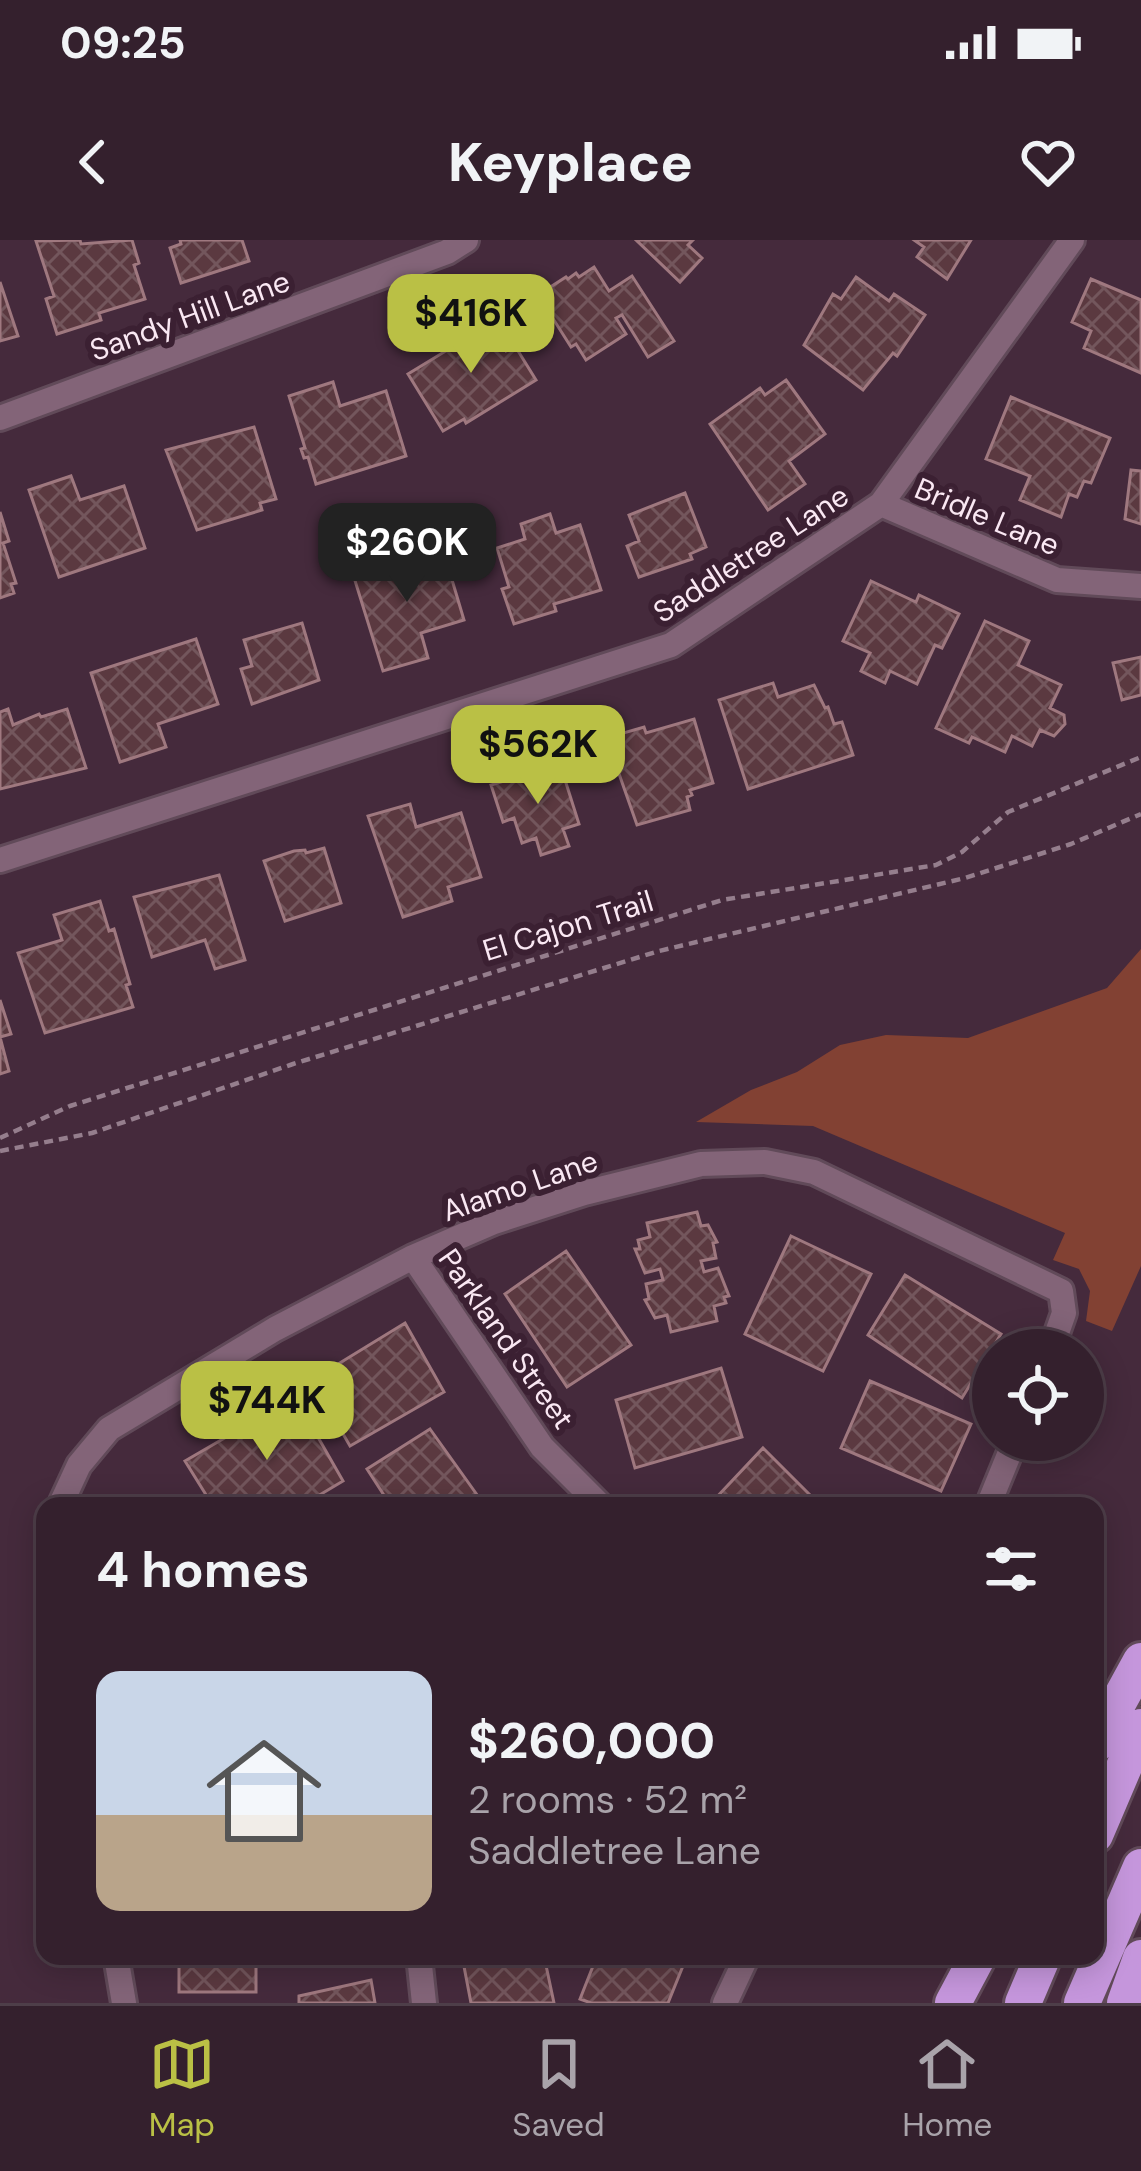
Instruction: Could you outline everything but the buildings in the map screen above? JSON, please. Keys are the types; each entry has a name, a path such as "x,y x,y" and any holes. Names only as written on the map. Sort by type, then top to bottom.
{"highway":[{"path":"1104,1729 1141,1661"},
{"path":"1104,1814 1141,1726"},
{"path":"1104,1952 1141,1867"},
{"path":"1125,2003 1141,1958"},
{"path":"952,2003 973,1965"},
{"path":"1024,2003 1039,1965"},
{"path":"1082,2003 1098,1965"}],"street":[{"name":"Sandy Hill Lane","path":"0,418 447,252 466,240"},
{"name":"Saddletree Lane","path":"0,860 671,646 881,504 1072,240"},
{"name":"Bridle Lane","path":"881,504 1057,580 1141,586"},
{"name":"Alamo Lane","path":"64,1497 79,1465 109,1429 275,1329 413,1257 494,1222 584,1192 700,1164 765,1162 814,1172 1061,1291 1064,1312 1058,1329"},
{"name":"Parkland Street","path":"413,1257 542,1447 592,1497"},
{"path":"992,1497 1006,1461"},
{"path":"118,1965 124,2003"},
{"path":"420,1965 424,2003"},
{"path":"725,2003 743,1965"}],"path":[{"name":"El Cajon Trail","path":"0,1138 70,1106 722,900 936,865 962,852 1008,812 1141,757"},
{"name":"El Cajon Trail","path":"0,1151 92,1133 659,951 965,878 1071,844 1141,814"}],"shaded area":[{"path":"1141,949 1141,1266 1112,1331 1086,1321 1090,1291 1079,1269 1053,1260 1065,1233 813,1126 696,1122 840,1045 886,1035 968,1038 1107,988"}]}
